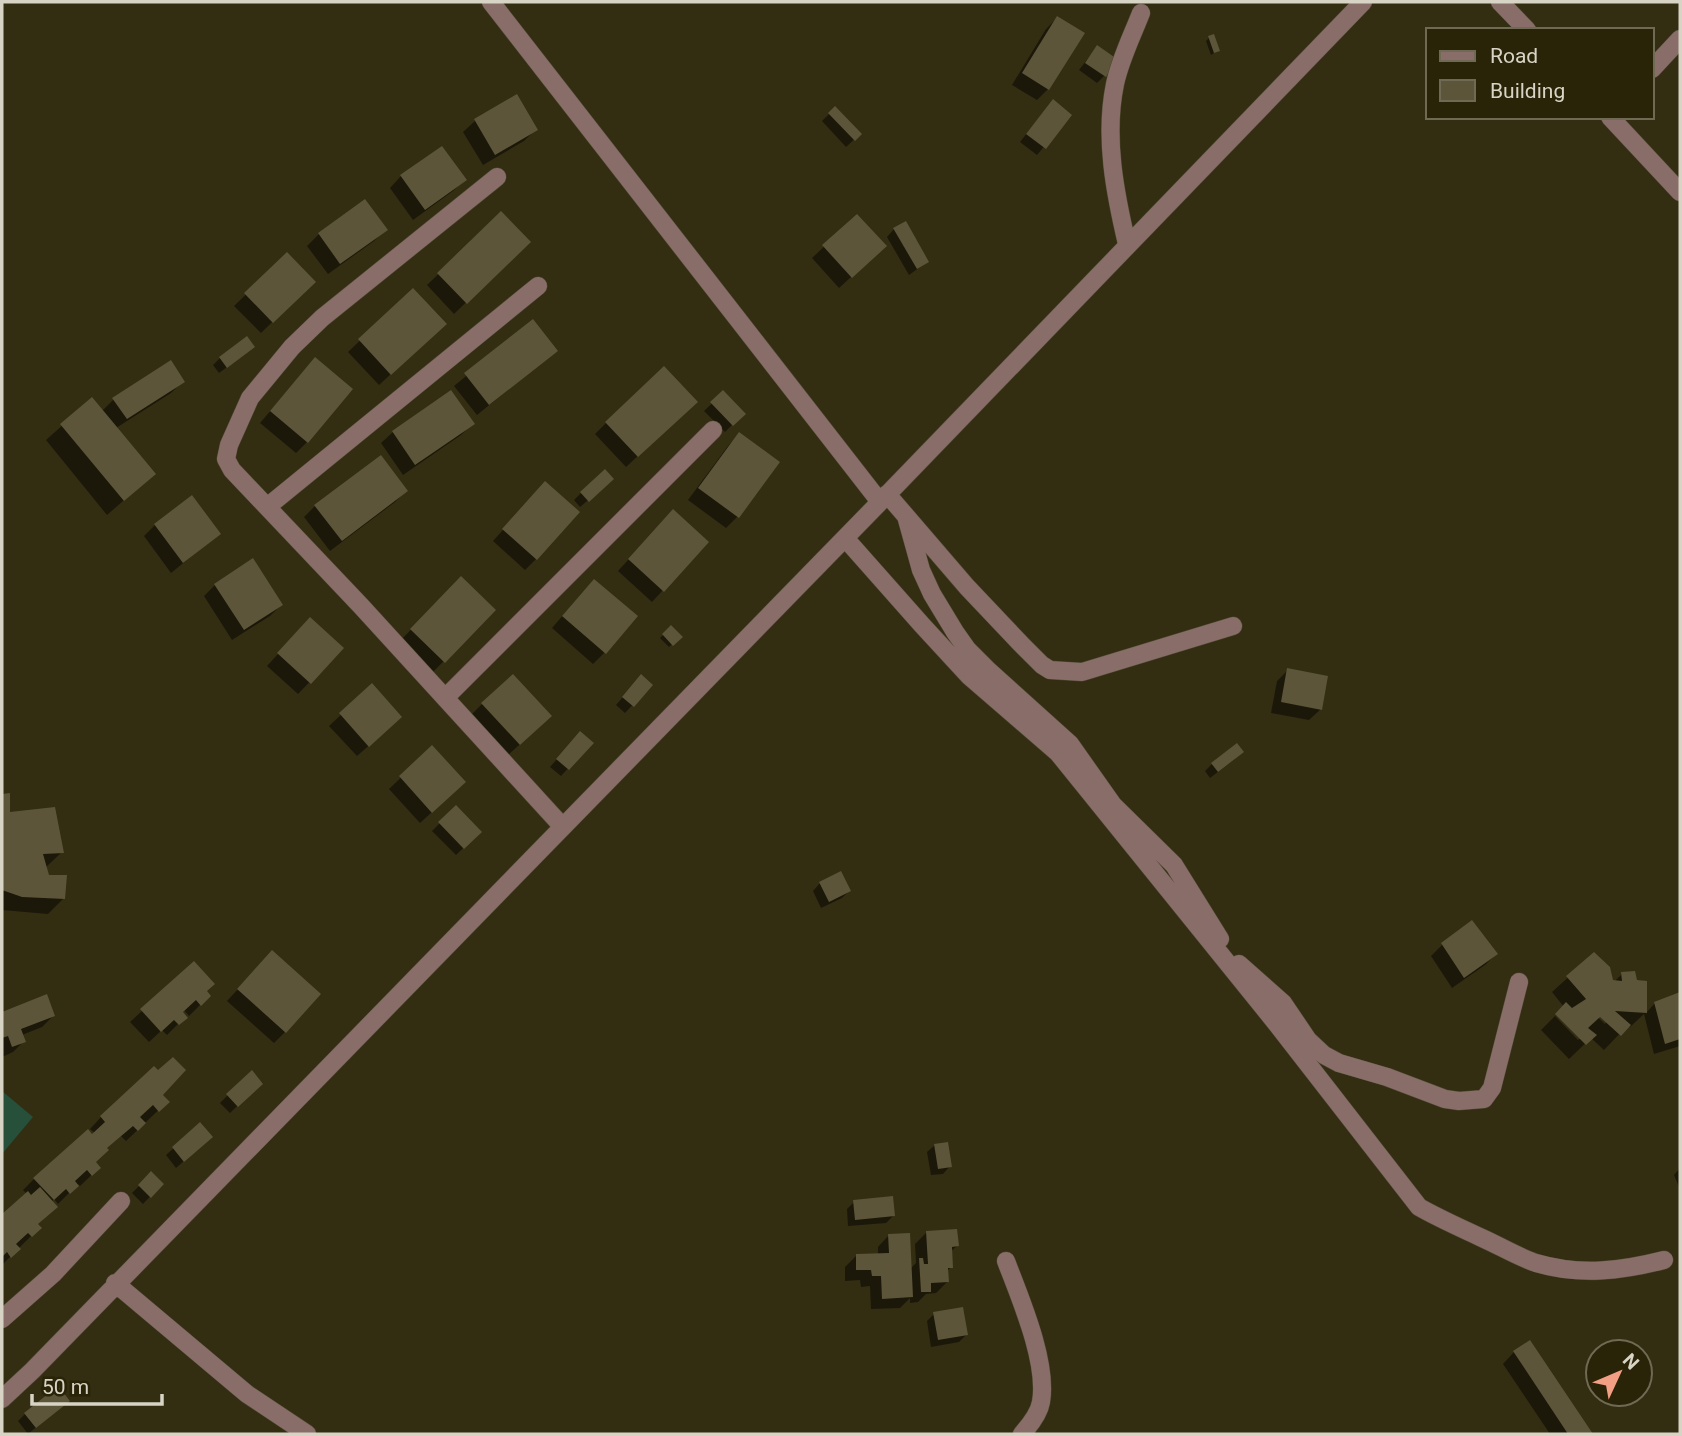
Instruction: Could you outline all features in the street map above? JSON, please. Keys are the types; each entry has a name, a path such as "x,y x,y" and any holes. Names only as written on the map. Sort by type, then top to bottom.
{"street":[{"path":"491,2 884,498 906,516 1042,665 1051,670 1082,672 1233,626"},
{"path":"2,1399 884,498 1363,2"},
{"path":"1500,2 1525,28"},
{"path":"1128,244 1116,193 1111,141 1115,84 1141,13"},
{"path":"1654,67 1680,39"},
{"path":"1611,119 1680,192"},
{"path":"497,177 322,318 292,347 259,384 240,421 226,459 232,470 562,826"},
{"path":"267,507 538,286"},
{"path":"445,698 713,430"},
{"path":"906,516 921,570 946,619 967,649 1070,744 1113,804 1174,865 1230,953 1283,1003 1308,1041 1324,1055 1339,1063 1387,1077 1445,1099 1484,1099 1494,1080 1519,982"},
{"path":"845,538 969,676 1058,753 1276,1023 1419,1207 1445,1222 1534,1262 1558,1268 1587,1271 1627,1270 1664,1260"},
{"path":"2,1319 53,1273 121,1201"},
{"path":"1006,1261 1028,1321 1041,1379 1041,1403 1033,1421 1022,1434"},
{"path":"115,1283 247,1394 307,1434"}],"green space":[{"path":"2,1091 33,1117 2,1154"}],"building":[{"path":"1057,16 1085,33 1049,90 1022,73"},
{"path":"1214,34 1220,51 1214,53 1208,36"},
{"path":"1097,45 1117,59 1106,77 1085,63"},
{"path":"517,94 538,130 495,155 474,119"},
{"path":"1053,99 1072,115 1046,149 1026,134"},
{"path":"835,106 862,134 855,141 828,113"},
{"path":"442,146 467,180 425,210 400,175"},
{"path":"365,199 388,230 340,264 318,233"},
{"path":"501,211 531,242 467,304 437,273"},
{"path":"857,214 887,246 852,278 822,245"},
{"path":"906,221 929,262 917,269 893,228"},
{"path":"287,252 316,282 273,323 244,293"},
{"path":"413,288 447,324 391,375 358,339"},
{"path":"533,319 558,351 489,405 464,373"},
{"path":"247,336 255,347 227,368 219,357"},
{"path":"315,357 353,389 308,443 270,411"},
{"path":"171,360 185,382 127,419 112,398"},
{"path":"664,366 698,402 638,457 605,422"},
{"path":"451,390 475,424 415,465 392,431"},
{"path":"723,390 746,414 733,426 710,402"},
{"path":"92,397 156,474 124,501 60,424"},
{"path":"739,432 780,462 739,518 698,488"},
{"path":"381,455 408,491 342,541 314,505"},
{"path":"605,469 614,479 589,502 580,492"},
{"path":"545,481 580,512 537,560 502,529"},
{"path":"192,495 221,534 183,563 154,524"},
{"path":"673,509 709,542 664,592 628,559"},
{"path":"253,558 283,605 244,630 214,584"},
{"path":"461,576 496,610 445,663 410,629"},
{"path":"594,579 638,616 606,654 562,616"},
{"path":"310,617 344,648 311,684 277,653"},
{"path":"671,625 683,637 673,646 662,634"},
{"path":"1287,668 1328,676 1322,710 1281,702"},
{"path":"513,674 552,716 520,745 481,703"},
{"path":"641,674 653,685 634,707 622,697"},
{"path":"372,683 402,717 369,747 339,713"},
{"path":"580,731 594,743 569,770 556,759"},
{"path":"1237,743 1244,752 1218,772 1211,763"},
{"path":"432,745 466,782 432,813 399,776"},
{"path":"10,793 10,812 55,807 64,853 43,854 49,875 67,875 65,899 22,897 2,890 2,794"},
{"path":"456,805 482,832 464,849 438,822"},
{"path":"841,871 851,891 829,902 819,882"},
{"path":"1472,920 1498,954 1464,978 1441,943"},
{"path":"272,950 321,994 286,1033 237,989"},
{"path":"1594,952 1610,967 1613,980 1622,981 1621,972 1635,971 1637,980 1647,981 1647,1013 1615,1011 1631,1025 1621,1036 1600,1017 1588,1028 1597,1035 1586,1045 1555,1014 1566,1002 1572,1008 1586,999 1566,976"},
{"path":"194,961 215,984 207,991 211,996 201,1006 196,1000 183,1012 188,1018 179,1025 174,1020 161,1032 140,1009"},
{"path":"1680,992 1680,1039 1665,1044 1654,1002"},
{"path":"47,994 55,1016 21,1029 26,1042 12,1047 8,1036 2,1038 2,1012"},
{"path":"173,1057 186,1070 163,1095 170,1102 159,1112 153,1105 140,1117 146,1123 138,1131 133,1126 107,1148 109,1150 96,1162 101,1168 92,1176 87,1170 75,1181 79,1186 70,1194 66,1189 54,1200 33,1178 88,1129 92,1134 105,1122 100,1116 154,1066 158,1070"},
{"path":"252,1070 263,1084 238,1107 226,1094"},
{"path":"200,1122 213,1137 184,1162 172,1147"},
{"path":"948,1142 952,1167 938,1169 934,1144"},
{"path":"151,1171 164,1184 151,1198 138,1185"},
{"path":"40,1187 58,1207 38,1224 42,1228 32,1237 28,1233 16,1244 21,1249 11,1258 7,1252 2,1257 2,1214 28,1191 31,1195"},
{"path":"893,1196 895,1216 855,1220 853,1200"},
{"path":"957,1229 959,1246 952,1247 953,1268 948,1268 949,1282 931,1283 931,1292 921,1292 919,1258 923,1258 924,1264 928,1264 926,1231"},
{"path":"910,1233 913,1297 882,1299 881,1276 872,1276 871,1270 856,1270 856,1254 889,1253 888,1234"},
{"path":"963,1307 968,1335 938,1340 933,1312"},
{"path":"1530,1340 1593,1434 1568,1434 1513,1351"},
{"path":"58,1386 70,1401 36,1428 24,1413"}]}
